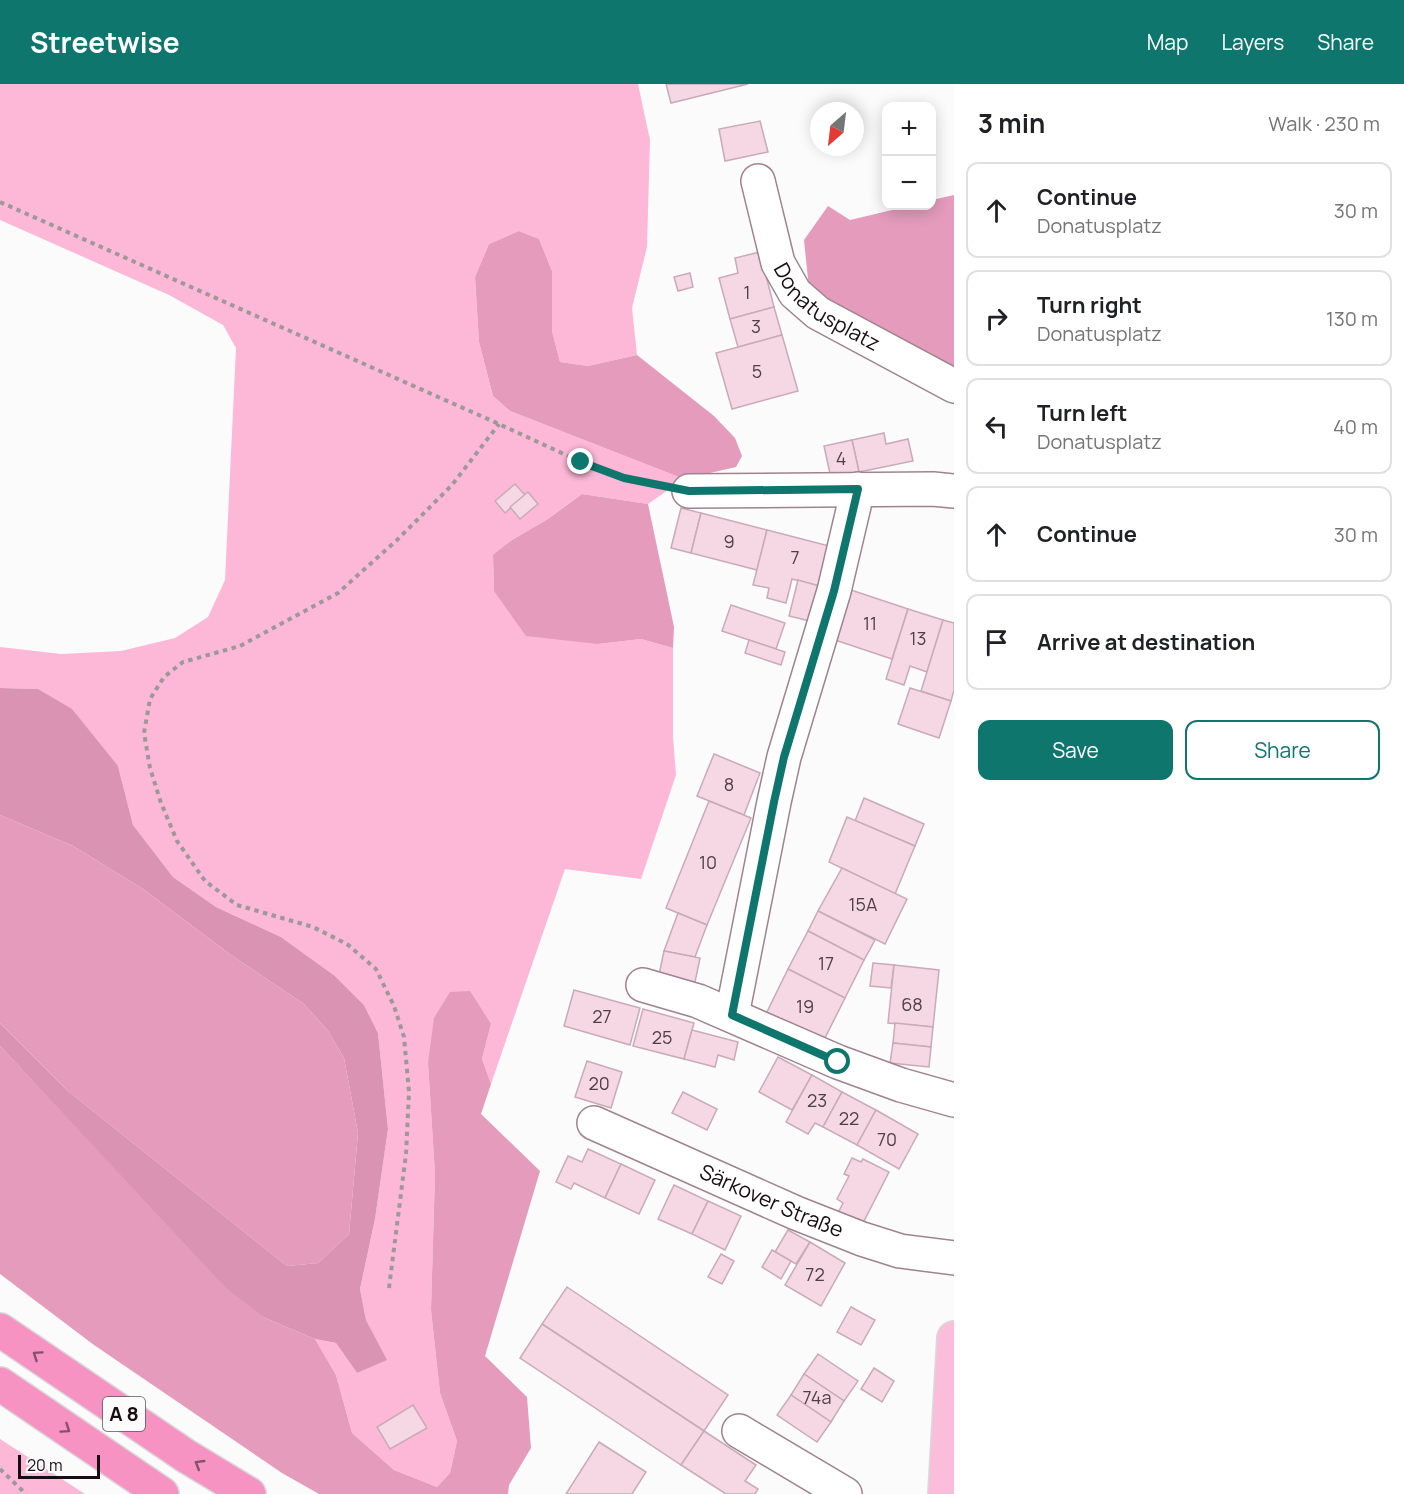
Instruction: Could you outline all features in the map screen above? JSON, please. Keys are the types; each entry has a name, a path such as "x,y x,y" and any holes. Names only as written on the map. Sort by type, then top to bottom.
{"highway":[{"name":"A 8","path":"0,1330 186,1456 249,1494"},
{"name":"A 8","path":"0,1384 162,1494"}],"main road":[{"path":"945,1494 954,1338"}],"street":[{"name":"Donatusplatz","path":"758,181 778,263 795,293 818,314 954,386"},
{"path":"732,1015 784,757 834,591 858,489"},
{"path":"689,491 858,489 954,491"},
{"path":"643,985 698,1001 838,1062 901,1085 954,1100"},
{"name":"Särkover Straße","path":"594,1123 862,1239 900,1251 954,1258"},
{"path":"739,1431 845,1494"}],"path":[{"path":"0,202 581,462 624,478 689,491"},
{"path":"389,1288 406,1154 409,1092 404,1037 394,1006 376,969 347,944 313,927 237,905 205,881 177,841 161,803 150,768 144,733 150,699 164,677 183,662 240,646 338,593 396,541 453,485 500,424"},
{"path":"0,1469 26,1494"}],"shaded area":[{"path":"0,84 638,84 650,140 647,247 632,308 637,355 588,366 560,362 552,331 552,271 539,239 519,231 489,244 475,277 479,342 493,396 510,411 684,479 648,504 582,494 548,519 512,540 493,556 494,591 598,644 641,639 673,648 673,736 676,775 641,879 565,869 491,1084 482,1059 491,1024 428,1063 435,1174 431,1310 440,1393 457,1441 450,1473 437,1487 394,1470 352,1433 336,1375 315,1339 336,1343 357,1373 386,1360 366,1320 360,1289 375,1219 388,1129 378,1033 364,1005 335,976 281,937 216,907 173,877 133,825 118,766 38,689 0,688 0,647 61,654 121,651 175,638 208,617 225,580 236,348 223,325 169,295 0,220"},
{"path":"954,195 954,376 810,298 804,240 828,206 850,220 892,210 936,210 936,199"},
{"path":"519,231 539,239 552,271 552,331 560,362 588,366 637,355 714,416 735,438 742,456 736,467 684,479 510,411 493,396 479,342 475,277 489,244"},
{"path":"582,494 648,504 674,627 673,648 641,639 598,644 526,636 494,591 493,555"},
{"path":"0,688 38,689 72,709 118,766 133,825 173,877 216,907 281,937 335,976 364,1005 378,1033 388,1129 375,1219 360,1289 366,1320 387,1360 357,1373 336,1343 315,1339 265,1318 226,1288 0,1046 0,1023 68,1091 287,1266 318,1263 349,1234 358,1133 344,1058 328,1031 304,1004 231,955 143,889 73,846 0,815"},
{"path":"0,815 73,846 143,889 231,955 304,1004 328,1031 344,1058 358,1133 349,1234 318,1263 287,1266 68,1091 0,1023"},
{"path":"470,991 491,1024 482,1059 491,1084 481,1114 540,1171 485,1356 527,1397 531,1448 509,1485 508,1494 319,1494 282,1473 94,1345 0,1274 0,1046 160,1216 265,1318 315,1339 336,1375 352,1433 394,1470 437,1487 450,1473 457,1441 440,1393 431,1310 435,1174 428,1063 434,1018 450,992"},
{"path":"0,1439 85,1494 0,1494"}],"building":[{"path":"666,84 748,84 671,103"},
{"path":"760,121 768,152 725,161 719,129"},
{"path":"760,252 774,307 730,319 719,278 738,273 735,258"},
{"path":"690,273 693,287 678,291 674,277"},
{"path":"774,307 782,335 738,347 730,319"},
{"path":"782,335 798,391 732,409 716,353"},
{"path":"884,433 886,444 908,439 913,461 859,472 852,440"},
{"path":"852,440 859,472 831,478 824,446"},
{"path":"515,484 525,495 505,513 495,501"},
{"path":"528,492 538,504 520,519 510,507"},
{"path":"681,508 701,513 691,553 671,548"},
{"path":"701,513 767,530 757,570 691,553"},
{"path":"767,530 833,547 823,587 792,579 786,603 767,598 769,588 753,585"},
{"path":"798,580 823,587 814,622 789,616"},
{"path":"848,589 908,609 892,659 832,639"},
{"path":"731,605 785,623 776,649 722,631"},
{"path":"908,609 943,620 927,672 910,666 904,685 886,679"},
{"path":"943,620 954,623 954,690 951,701 921,691"},
{"path":"749,640 785,652 781,665 745,653"},
{"path":"910,688 951,701 939,738 898,724"},
{"path":"714,754 760,773 744,815 697,796"},
{"path":"864,798 924,824 915,846 855,821"},
{"path":"709,801 751,818 707,925 666,908"},
{"path":"847,817 915,846 895,894 829,862"},
{"path":"842,868 907,899 885,944 818,911"},
{"path":"818,911 875,940 864,960 808,931"},
{"path":"678,913 707,925 695,957 664,951"},
{"path":"808,931 864,960 845,998 788,969"},
{"path":"664,951 700,958 695,982 659,975"},
{"path":"873,963 894,965 891,988 870,986"},
{"path":"894,965 939,970 933,1027 888,1023"},
{"path":"788,969 845,998 822,1044 765,1016"},
{"path":"574,990 640,1008 630,1045 564,1026"},
{"path":"643,1009 694,1023 684,1059 633,1046"},
{"path":"895,1023 933,1027 931,1047 893,1043"},
{"path":"692,1030 738,1042 734,1060 718,1055 715,1067 684,1059"},
{"path":"893,1043 931,1047 929,1067 890,1063"},
{"path":"778,1057 812,1075 792,1110 759,1092"},
{"path":"587,1061 622,1072 611,1108 575,1097"},
{"path":"812,1075 842,1092 823,1127 815,1123 808,1134 786,1122"},
{"path":"683,1092 717,1109 707,1130 672,1113"},
{"path":"842,1092 876,1110 857,1145 823,1127"},
{"path":"876,1110 918,1134 899,1169 857,1145"},
{"path":"588,1149 621,1164 605,1198 574,1183 571,1189 556,1182 568,1156 582,1162"},
{"path":"852,1158 861,1162 863,1159 889,1172 860,1229 836,1217 843,1203 837,1199 849,1176 844,1174"},
{"path":"621,1164 655,1180 639,1214 605,1198"},
{"path":"674,1185 708,1201 692,1234 658,1219"},
{"path":"708,1201 741,1216 725,1250 692,1234"},
{"path":"788,1230 810,1242 796,1264 775,1252"},
{"path":"810,1242 845,1263 821,1306 785,1285"},
{"path":"772,1250 791,1261 781,1279 762,1267"},
{"path":"721,1254 734,1261 722,1284 708,1277"},
{"path":"567,1287 728,1395 704,1431 542,1324"},
{"path":"851,1307 875,1320 861,1345 837,1332"},
{"path":"542,1324 704,1431 681,1465 520,1358"},
{"path":"818,1354 858,1381 844,1401 804,1374"},
{"path":"874,1368 894,1381 882,1402 861,1389"},
{"path":"804,1374 844,1401 831,1422 791,1395"},
{"path":"791,1395 831,1422 817,1442 777,1415"},
{"path":"413,1405 427,1428 390,1449 377,1427"},
{"path":"704,1431 756,1465 745,1481 758,1489 755,1494 726,1494 681,1465"},
{"path":"599,1442 646,1472 632,1494 566,1494"}],"route":[{"path":"581,462 624,478 689,491 858,489 834,591 784,757 732,1015 838,1062"}]}
